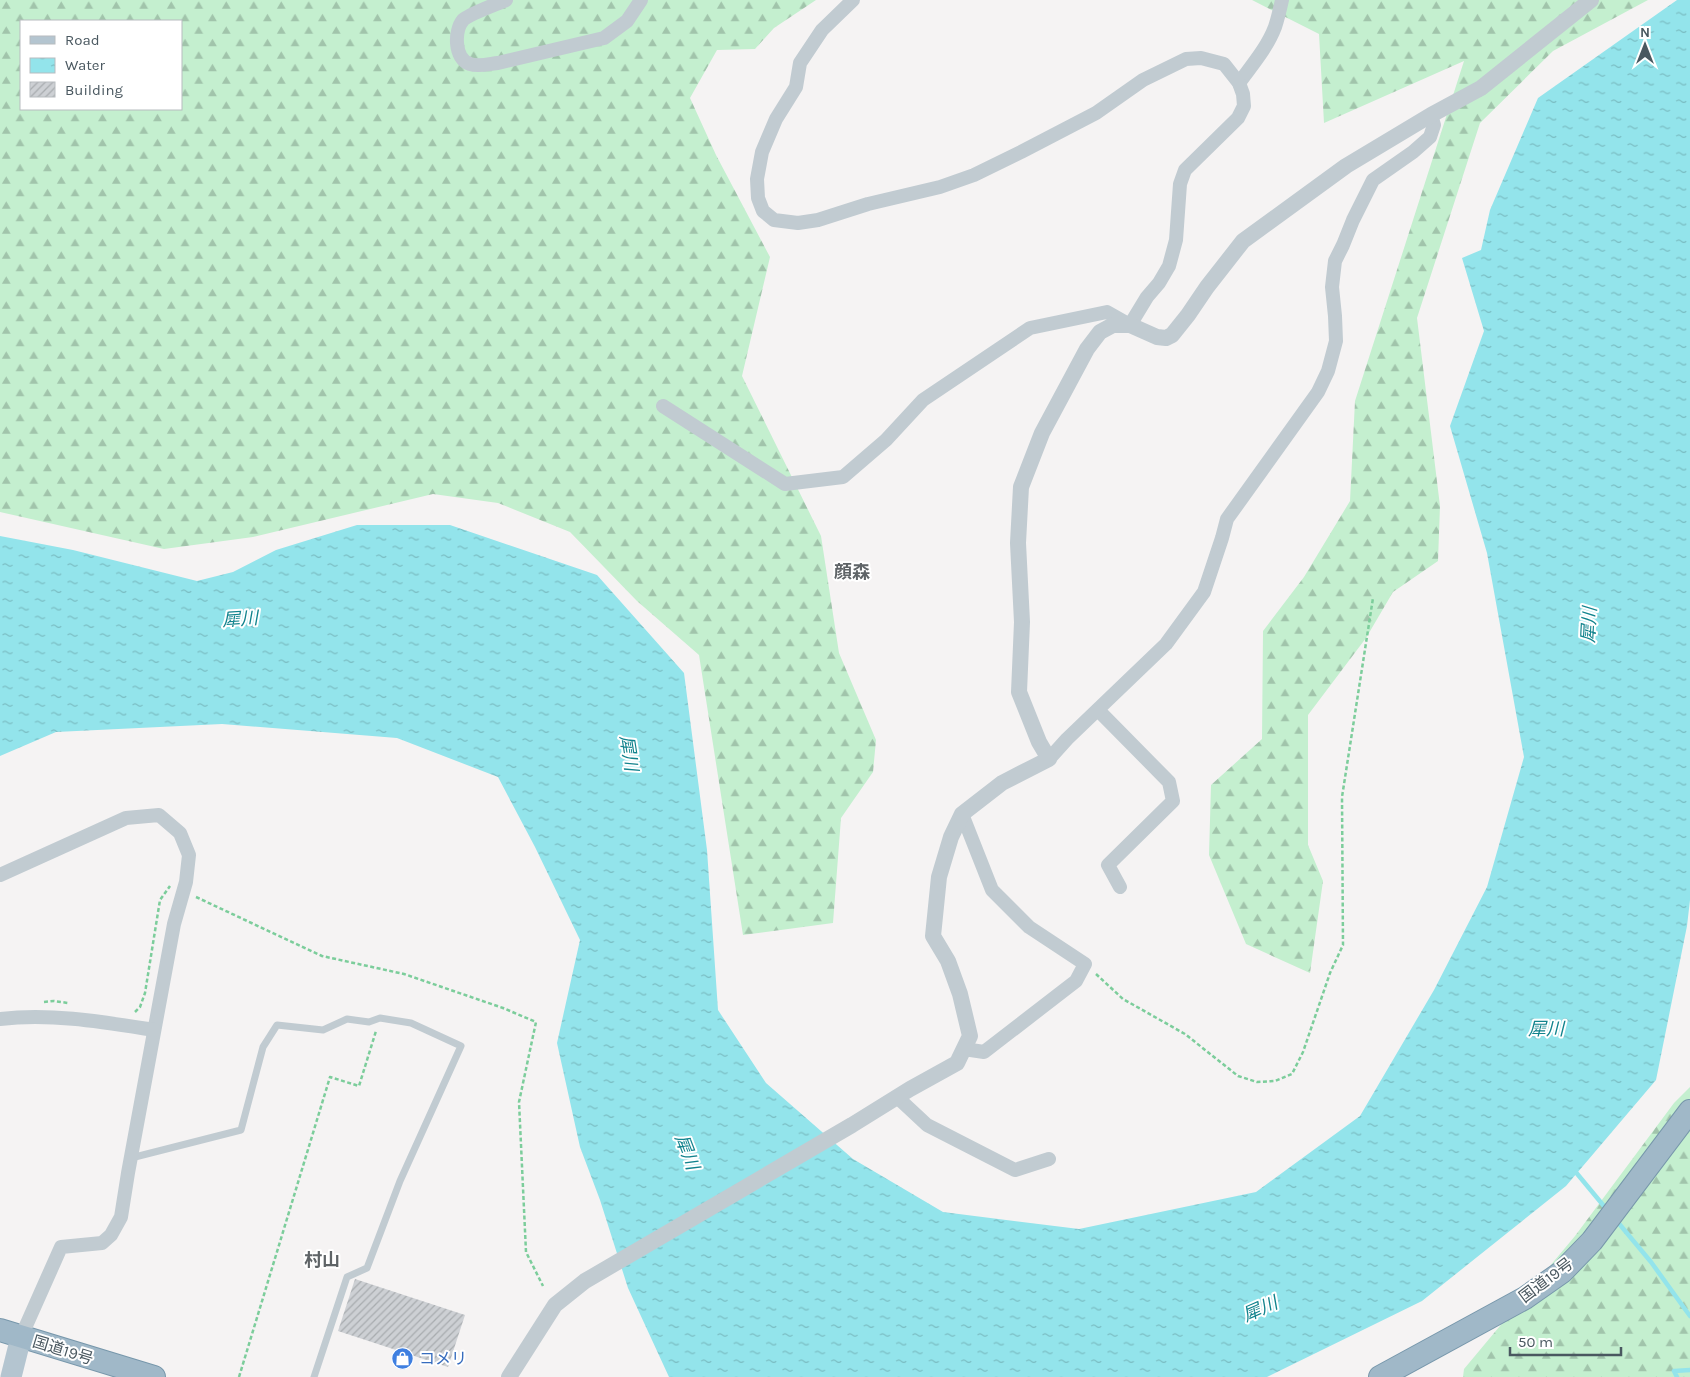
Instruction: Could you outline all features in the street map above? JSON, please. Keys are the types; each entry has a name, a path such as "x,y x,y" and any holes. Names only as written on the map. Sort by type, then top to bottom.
{"highway":[{"name":"国道19号","path":"1380,1377 1525,1298 1562,1272 1592,1242 1690,1111"},
{"name":"国道19号","path":"10,1334 154,1377"}],"main road":[{"path":"10,1334 11,1377"}],"street":[{"path":"506,0 465,18 458,27 456,41 460,56 469,64 483,65 604,38 627,21 641,0"},
{"path":"853,0 822,30 800,63 796,87 776,119 762,152 757,179 758,198 763,211 774,220 798,224 818,220 868,204 940,187 974,175 1096,113 1143,80 1186,59 1201,58 1224,64 1239,83 1244,106 1238,118 1185,170 1180,184 1176,240 1168,266 1159,283 1147,296 1130,325"},
{"path":"1239,83 1261,54 1270,38 1282,0"},
{"path":"663,406 785,484 843,478 886,440 923,400 1030,328 1107,312 1156,337 1166,338 1172,335 1188,315 1206,287 1243,241 1346,166 1430,115 1481,88 1591,0"},
{"path":"509,1377 555,1305 585,1282 957,1063 970,1036 960,994 948,961 933,936 939,877 951,837 962,814 1002,783 1048,759 1166,644 1204,592 1227,519 1318,392 1328,371 1336,341 1336,316 1332,287 1335,261 1352,220 1374,180 1413,152 1430,137 1434,125 1430,115"},
{"path":"1048,759 1039,742 1019,692 1022,622 1018,543 1021,487 1042,433 1087,349 1100,332 1113,325 1130,325"},
{"path":"1098,710 1170,782 1173,801 1108,864 1120,888"},
{"path":"962,814 992,890 1029,927 1085,964 1076,980 984,1052 964,1049"},
{"path":"0,875 126,818 159,815 180,833 189,855 186,882 174,924 154,1030 121,1217 102,1243 61,1247 10,1334"},
{"path":"0,1020 15,1018 76,1018 154,1030"},
{"path":"897,1097 927,1125 1015,1170 1049,1159"}],"lane":[{"path":"131,1158 241,1130 263,1047 277,1026 323,1030 348,1018 369,1022 380,1018 411,1024 460,1046 400,1181 367,1268 347,1276 314,1377"}],"path":[{"path":"1085,964 1123,998 1185,1034 1238,1076 1257,1082 1274,1081 1292,1074 1303,1052 1330,973 1343,945 1342,797 1373,598"},
{"path":"130,1012 136,1012 140,1008 145,993 160,900 168,886 186,882"},
{"path":"36,1003 54,1001 72,1003"},
{"path":"239,1377 330,1077 359,1086 380,1018"}],"green space":[{"path":"0,0 816,0 774,28 755,49 717,50 690,98 716,155 770,257 742,376 821,536 839,653 876,740 873,772 841,818 833,923 743,935 699,655 637,601 570,532 498,503 433,494 253,537 164,549 0,512"},
{"path":"1252,0 1648,0 1553,51 1480,123 1417,318 1440,506 1438,561 1393,592 1366,638 1308,715 1308,845 1323,881 1310,973 1246,944 1209,855 1211,785 1262,739 1263,631 1304,577 1350,501 1355,401 1464,61 1324,123 1319,34"},
{"path":"1690,1087 1690,1377 1463,1377 1464,1369 1575,1236 1674,1103"}],"water":[{"name":"犀川","path":"1677,0 1690,0 1690,900 1687,926 1656,1080 1566,1186 1422,1301 1267,1377 669,1377 628,1288 600,1200 580,1147 557,1043 580,940 535,847 498,777 397,738 222,724 56,732 0,756 0,536 73,550 197,581 233,572 276,550 357,525 450,525 597,575 684,673 707,850 718,1010 766,1083 853,1159 943,1212 1079,1229 1256,1192 1360,1116 1434,990 1487,887 1524,757 1487,553 1450,426 1484,331 1462,258 1481,250 1490,210 1538,98"}],"building":[{"path":"355,1279 465,1315 448,1367 338,1331"}],"waterway":[{"path":"1574,1170 1608,1211"},
{"path":"1616,1220 1651,1262 1690,1316"},
{"path":"1677,1377 1674,1371 1690,1370"}],"place":[{"name":"コメリ","path":"403,1358"}],"district":[{"name":"顔森","path":"852,572"},
{"name":"村山","path":"322,1260"}]}
